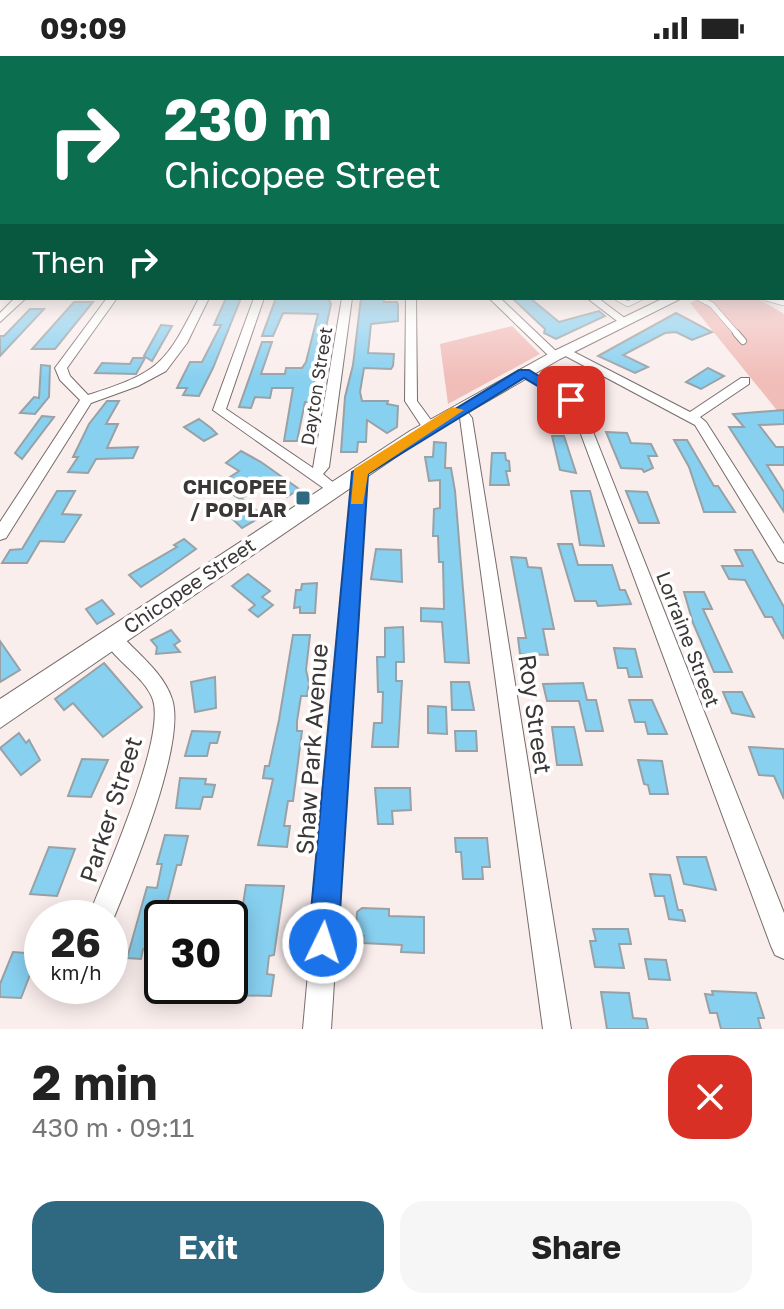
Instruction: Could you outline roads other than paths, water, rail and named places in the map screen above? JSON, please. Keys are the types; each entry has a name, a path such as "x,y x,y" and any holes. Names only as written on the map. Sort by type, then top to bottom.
{"main road":[{"name":"Chicopee Street","path":"0,715 429,427 524,372 665,300"}],"street":[{"path":"0,319 19,300"},
{"path":"86,400 64,377 61,368 111,300"},
{"path":"0,534 86,400 135,385 158,374 175,357 203,300"},
{"path":"258,300 219,410 334,489"},
{"name":"Dayton Street","path":"314,475 322,467 347,300"},
{"path":"411,300 411,401 429,427"},
{"path":"496,300 559,354 692,416 704,428 784,557"},
{"path":"595,300 625,322"},
{"name":"Lorraine Street","path":"524,372 568,398 578,409 784,946"},
{"path":"692,416 745,381"},
{"name":"Roy Street","path":"459,409 466,418 557,1029"},
{"name":"Shaw Park Avenue","path":"317,1029 360,472"},
{"name":"Parker Street","path":"107,900 154,769 164,718 161,696 112,638"}],"lane":[{"path":"703,300 714,306 743,341"},
{"path":"781,304 784,310"}],"place":[{"name":"CHICOPEE / POPLAR","path":"303,498"}]}
